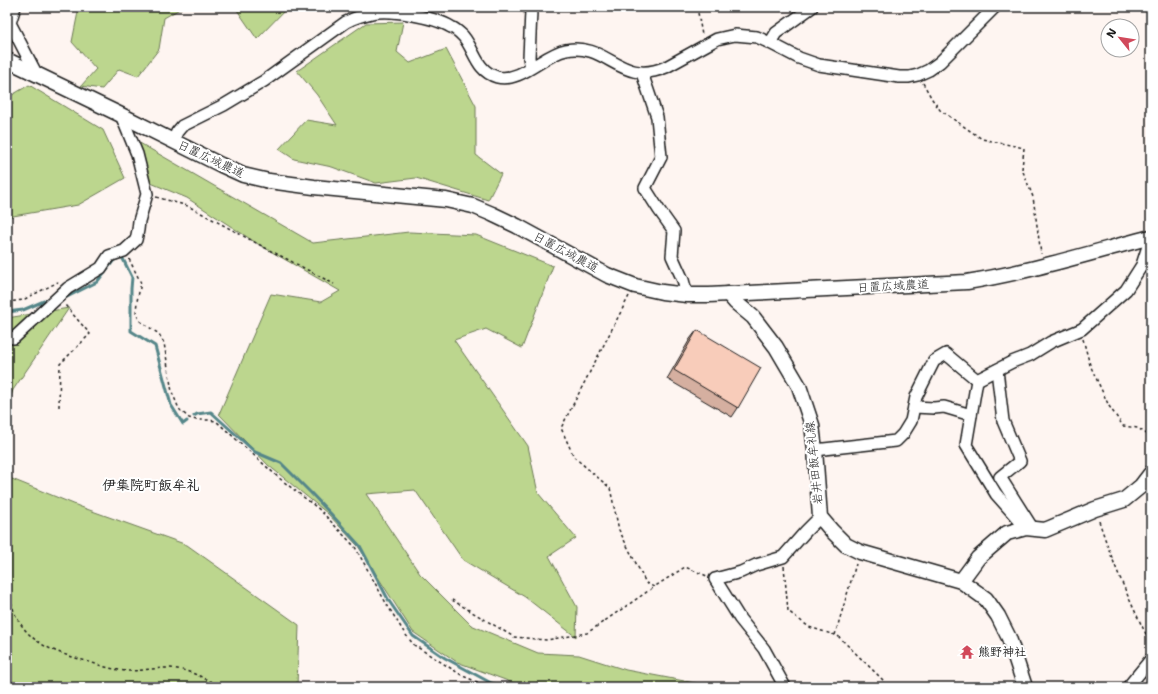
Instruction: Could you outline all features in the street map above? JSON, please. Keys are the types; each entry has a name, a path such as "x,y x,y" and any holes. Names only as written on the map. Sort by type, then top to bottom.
{"street":[{"path":"15,7 10,23 36,73"},
{"path":"528,7 531,11 529,58 531,67"},
{"path":"770,43 776,34 812,7"},
{"path":"173,140 182,126 224,105 264,81 346,22 358,16 373,12 411,14 451,26 464,38 478,64 490,74 498,77 517,75 565,50 583,49 602,55 630,71 642,73 658,71 717,39 735,35 756,37 799,58 819,65 891,76 909,77 929,70 940,62 995,7"},
{"name":"日置広域農道","path":"7,60 173,140 221,166 243,175 268,181 446,200 473,206 517,226 607,275 634,286 662,292 709,296 967,282 1043,266 1151,237"},
{"path":"642,73 657,117 661,157 645,188 674,231 672,256 683,280 687,295"},
{"path":"7,337 14,338 68,288 101,268 109,256 124,251 136,240 139,221 147,194 137,154 121,115"},
{"path":"977,380 1012,362 1030,355 1051,342 1082,329 1126,290 1142,265 1151,237"},
{"name":"岩井田飯牟礼線","path":"728,294 753,317 776,347 799,386 812,426 820,517 846,545 860,552 961,581 986,599 998,616 1009,638 1025,687"},
{"path":"815,450 896,441 903,434 911,421 916,397 934,361 946,354 977,380"},
{"path":"997,370 1003,420 1020,461 1000,477 1029,529"},
{"path":"977,380 966,445 996,494 1029,529"},
{"path":"914,407 944,407 971,415"},
{"path":"961,581 978,558 1007,533 1029,529 1045,530 1095,509 1124,500 1141,486 1151,473"},
{"path":"786,687 764,649 740,618 715,579 741,572 756,565 783,556 820,517"},
{"path":"1128,687 1151,659"}],"path":[{"path":"697,7 702,37 707,44"},
{"path":"918,75 940,110 982,138 1024,148 1022,169 1033,197 1043,266"},
{"path":"147,194 188,206 271,252 334,284"},
{"path":"124,251 141,283 136,313 140,321 159,334 164,343 172,392 179,409 189,418 216,421 279,478 320,510 355,547 386,603 405,634 414,645 464,676 490,687"},
{"path":"7,302 23,300 63,280"},
{"path":"634,286 561,428 574,457 610,488 619,530 646,583 654,587"},
{"path":"58,297 90,334 60,364 59,407"},
{"path":"1082,329 1090,365 1109,406 1123,426 1138,428 1151,437"},
{"path":"1095,509 1108,550 1129,601 1151,644"},
{"path":"835,635 860,552"},
{"path":"783,556 788,611 809,627 838,636 884,681 883,687"},
{"path":"452,600 514,637 547,640 587,633 685,566 715,579"},
{"path":"7,591 15,614 25,630 34,639 52,650 109,668 127,671 168,668 180,670 196,674 221,687"}],"green space":[{"path":"79,7 183,7 164,18 159,49 138,76 119,69 102,89 81,86 96,69 72,42"},
{"path":"235,7 288,7 257,39"},
{"path":"403,22 397,52 410,63 446,49 476,106 476,155 501,174 488,200 416,178 376,183 332,167 294,159 279,149 306,120 337,125 317,95 297,71 366,23"},
{"path":"29,85 103,130 125,178 78,205 7,217 7,98"},
{"path":"138,142 313,243 409,232 476,235 553,266 522,348 486,329 454,340 528,446 538,493 576,538 549,556 577,607 576,637 525,597 463,560 415,490 366,494 420,574 471,625 538,653 579,655 626,670 716,687 524,687 457,662 413,632 358,546 327,513 268,465 219,414 271,294 321,302 340,291 258,244 187,198 146,181"},
{"path":"69,308 13,390 7,408 7,318"},
{"path":"7,477 81,507 187,545 299,625 297,687 7,687"}],"building":[{"path":"697,330 761,368 738,408 674,370"}],"waterway":[{"path":"62,297 67,297 97,282 114,260 122,257 132,277 131,331 155,346 171,405 183,424 187,421"},
{"path":"7,312 23,310 51,298"},
{"path":"194,416 197,414 211,412 255,452 281,463 360,546 389,601 413,636 445,658 491,683 504,687"}],"place":[{"name":"熊野神社","path":"967,652"}],"district":[{"name":"伊集院町飯牟礼","path":"151,485"}]}
